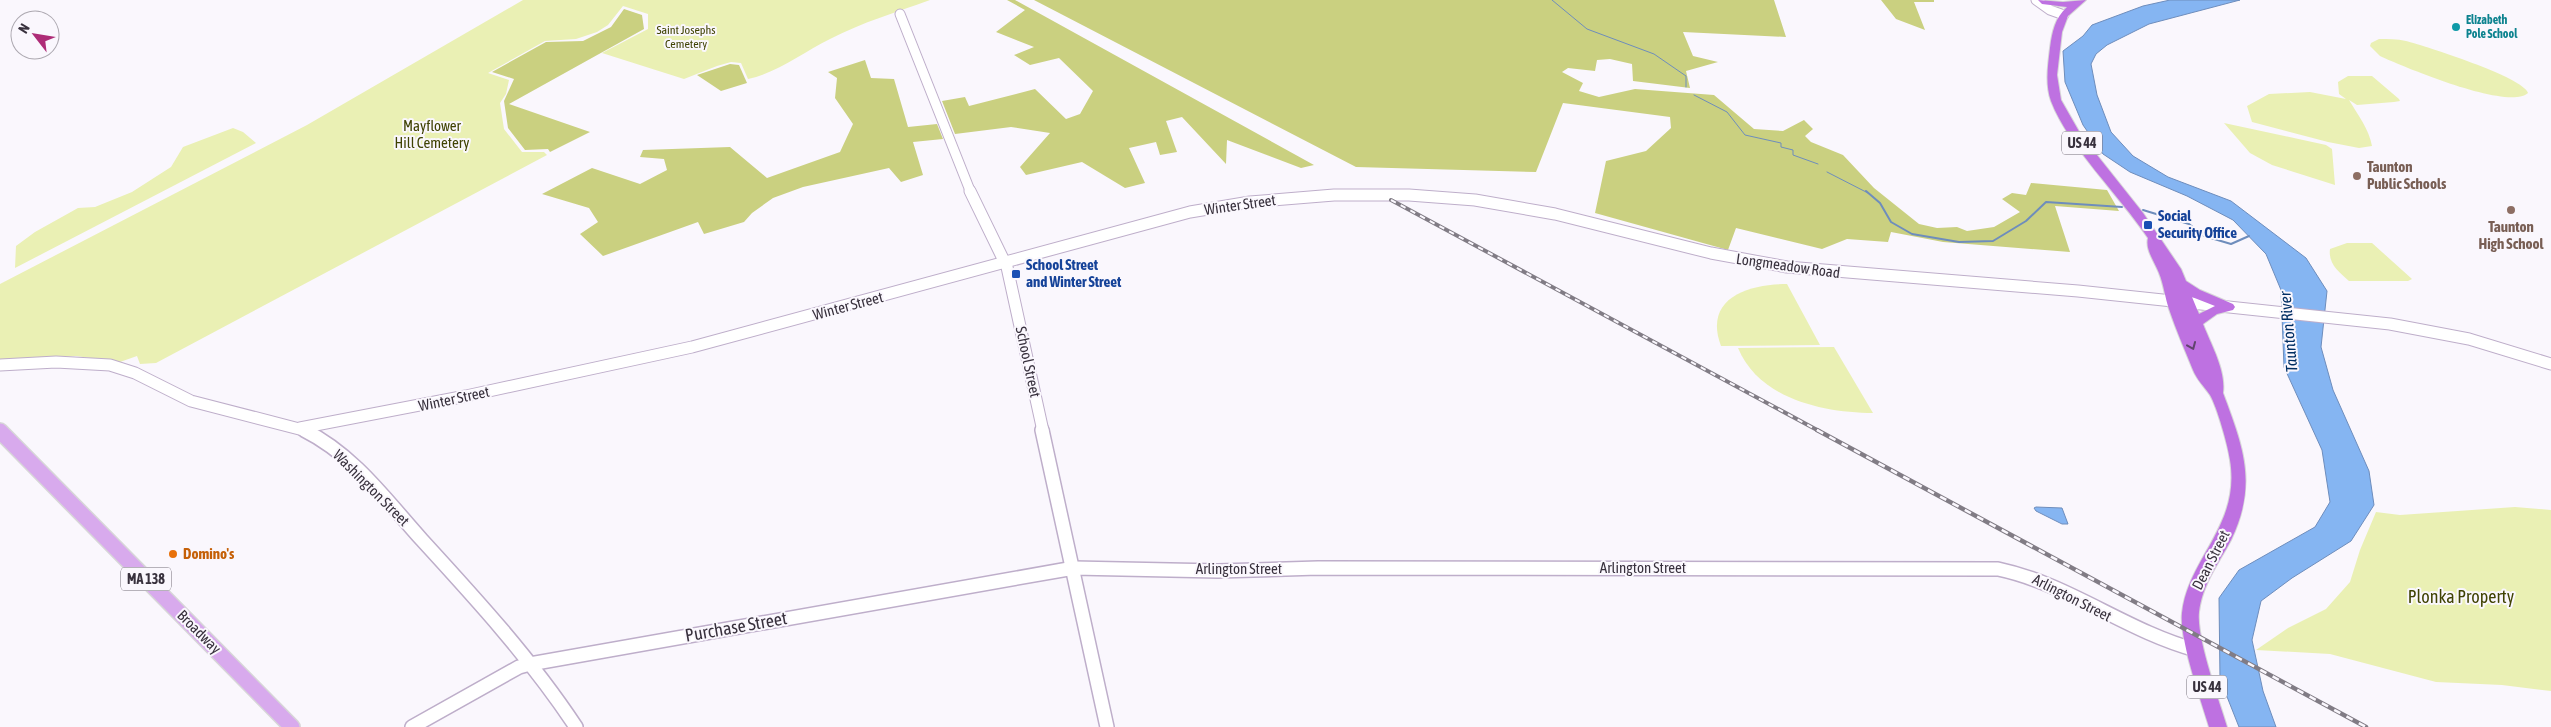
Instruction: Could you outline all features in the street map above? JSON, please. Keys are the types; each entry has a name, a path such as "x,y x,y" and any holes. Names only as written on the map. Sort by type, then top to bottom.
{"highway":[{"path":"2039,0 2063,5 2080,1"},
{"path":"2064,15 2080,1"},
{"name":"Dean Street","path":"2064,15 2057,32 2054,52 2052,82 2056,100 2076,136 2134,210 2175,269 2180,283 2180,301 2206,381 2216,393 2234,444 2238,484 2235,509 2228,528 2193,594 2190,624 2218,727"},
{"name":"Dean Street","path":"2153,239 2153,246 2166,274 2180,301 2195,323 2217,379 2216,393"},
{"path":"2180,283 2195,293 2228,306"},
{"path":"2195,323 2212,311 2228,306"}],"main road":[{"name":"Broadway","path":"0,431 292,727"}],"street":[{"path":"2039,0 2050,10 2064,15"},
{"name":"School Street","path":"900,14 973,199 1005,261 1074,568 1107,727"},
{"name":"Winter Street","path":"300,428 466,396 692,347 876,299 1143,223 1230,205 1317,196 1395,194"},
{"name":"Longmeadow Road","path":"1395,194 1450,198 1522,207 1711,253 1787,268 2180,301 2396,325 2447,334 2551,364"},
{"name":"Washington Street","path":"0,365 56,362 110,366 134,373 191,401 300,428 322,439 360,471 481,606 560,702 576,727"},
{"name":"Arlington Street","path":"1074,568 1218,571 1318,568 1998,569 2022,573 2049,583 2156,639 2196,650"},
{"name":"Purchase Street","path":"412,727 530,664 1074,568"}],"green space":[{"name":"Mayflower Hill Cemetery","path":"523,0 930,0 855,27 770,72 748,79 741,63 731,62 684,79 602,53 648,29 648,14 623,6 608,25 597,32 576,39 545,41 488,73 509,80 506,94 500,103 504,129 522,152 544,152 547,155 156,363 140,364 137,356 120,362 76,356 0,361 0,284 307,125"},
{"path":"1007,0 1015,0 1314,165 1301,168 1227,140 1226,164 1182,117 1166,121 1177,152 1160,155 1156,142 1129,148 1145,183 1125,188 1082,162 1026,175 1020,167 1050,133 1011,127 955,134 942,101 965,97 969,106 1035,89 1066,119 1080,114 1093,91 1059,58 1030,65 1014,55 1034,47 996,32 1025,10"},
{"path":"1034,0 1774,0 1786,37 1683,32 1693,56 1718,62 1686,71 1690,88 1633,81 1632,64 1610,59 1597,60 1595,71 1568,68 1562,72 1583,83 1579,91 1599,97 1635,89 1714,95 1754,129 1783,131 1804,120 1813,129 1805,136 1811,142 1843,155 1874,188 1919,224 1937,228 1957,227 1967,231 1994,227 2020,212 2002,199 2012,193 2026,195 2031,183 2107,190 2119,211 2055,206 2070,252 1943,242 1891,232 1888,242 1847,239 1822,249 1736,228 1728,250 1595,213 1606,161 1646,151 1671,128 1670,117 1563,103 1536,172 1356,167"},
{"path":"1881,0 1934,0 1934,2 1914,2 1925,30 1896,19"},
{"path":"624,9 642,15 644,29 509,104 590,132 550,152 548,149 525,150 508,128 504,101 514,79 492,72 546,42 583,41 611,27"},
{"path":"2379,39 2406,41 2472,63 2510,79 2522,86 2528,93 2517,97 2500,96 2479,92 2432,77 2380,56 2370,46 2371,43"},
{"path":"865,60 871,78 894,79 908,127 937,124 943,139 913,142 923,175 901,182 889,168 803,187 773,198 752,213 744,222 704,234 698,222 603,256 580,234 598,222 589,208 542,194 592,168 640,184 667,170 664,159 640,157 643,150 730,147 767,178 840,152 853,124 835,98 837,78 828,72"},
{"path":"730,64 739,65 747,83 721,91 697,75"},
{"path":"2348,76 2372,76 2400,101 2357,105 2349,100 2366,128 2372,146 2359,148 2328,142 2252,122 2247,106 2269,94 2310,92 2346,99 2339,94 2338,82"},
{"path":"2224,123 2326,145 2332,149 2335,185 2272,165 2250,153"},
{"path":"233,128 243,132 256,143 15,268 16,246 35,232 78,208 95,207 132,192 171,167 183,147"},
{"path":"2347,243 2372,243 2412,279 2408,281 2349,281 2332,263 2330,254 2330,249"},
{"path":"1787,284 1820,345 1721,346 1717,330 1718,316 1724,305 1744,291 1758,287"},
{"path":"1834,347 1873,413 1834,410 1795,400 1761,380 1748,365 1738,348"},
{"name":"Plonka Property","path":"2515,507 2551,510 2551,691 2502,685 2436,682 2330,654 2256,650 2288,628 2326,609 2350,582 2360,550 2376,512 2400,515"}],"water":[{"name":"Taunton River","path":"2170,0 2240,0 2149,24 2107,45 2096,54 2091,64 2097,95 2111,132 2133,156 2168,177 2231,201 2306,258 2327,291 2321,347 2333,390 2369,471 2374,505 2351,541 2292,578 2261,601 2252,640 2263,691 2276,727 2239,727 2220,679 2219,598 2239,570 2315,527 2330,502 2322,450 2284,367 2281,290 2266,254 2233,220 2187,196 2130,172 2103,154 2083,125 2065,82 2063,51 2083,36 2092,25 2143,6"},
{"path":"2034,508 2062,508 2068,524 2062,524 2036,511"}],"waterway":[{"path":"1552,0 1587,29 1654,54 1686,76 1686,87"},
{"path":"1694,95 1727,112 1745,135 1781,143 1781,147 1793,150 1793,155 1818,164"},
{"path":"1827,172 1868,193"},
{"path":"1866,191 1880,203 1891,222 1912,234 1959,242 1993,241 2026,221 2046,202 2122,207"},
{"path":"2143,210 2189,224 2204,236 2231,244 2249,236"}],"railway":[{"path":"1391,200 1819,431"},
{"path":"1817,430 2366,727"}],"place":[{"name":"Elizabeth Pole School","path":"2456,27"},
{"name":"Taunton Public Schools","path":"2357,176"},
{"name":"Taunton High School","path":"2511,210"},
{"name":"Social Security Office","path":"2148,225"},
{"name":"School Street and Winter Street","path":"1016,274"},
{"name":"Domino's","path":"173,554"}],"park label":[{"name":"Saint Josephs Cemetery","path":"686,37"}]}
